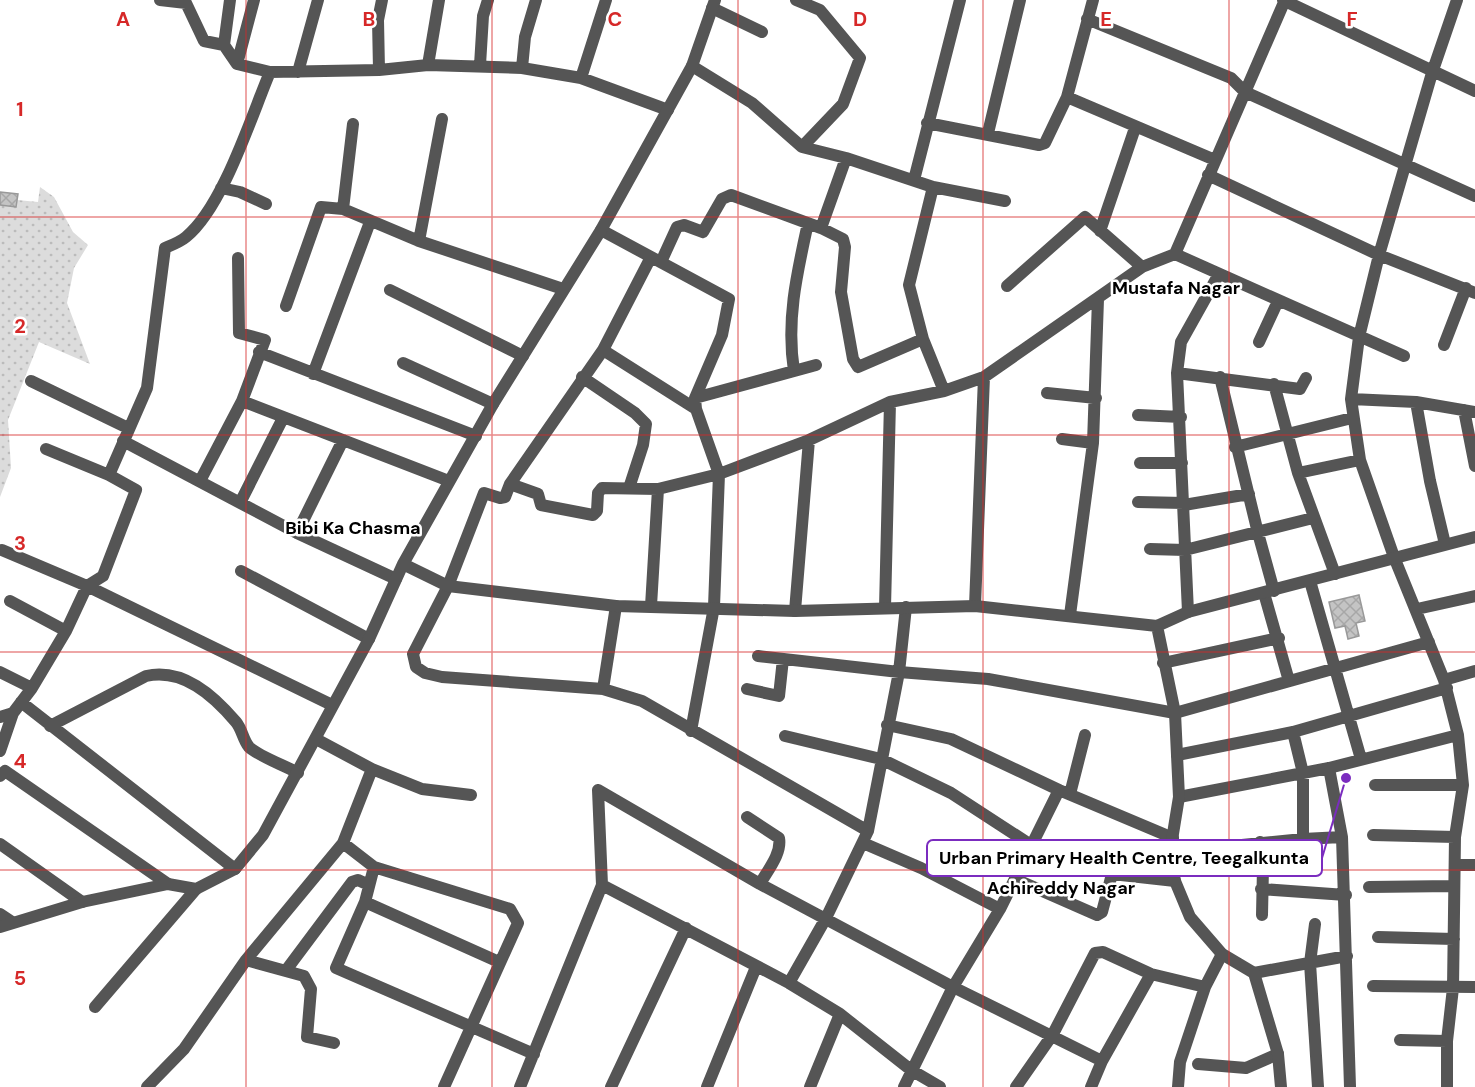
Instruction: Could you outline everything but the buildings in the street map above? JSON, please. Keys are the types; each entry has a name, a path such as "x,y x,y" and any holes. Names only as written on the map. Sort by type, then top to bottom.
{"street":[{"path":"160,0 186,3 204,41 224,45"},
{"path":"230,0 224,45 237,64 270,72 379,70 428,66 522,68 581,78 668,110"},
{"path":"237,64 254,0"},
{"path":"298,72 318,0"},
{"path":"379,70 378,20 382,0"},
{"path":"428,66 439,0"},
{"path":"480,66 483,16 488,0"},
{"path":"522,68 525,37 536,0"},
{"path":"581,78 606,0"},
{"path":"796,0 820,10 860,58 843,104 802,147"},
{"path":"914,180 960,0"},
{"path":"988,133 1020,0"},
{"path":"927,123 988,133 1039,145 1046,143 1067,97 1093,0"},
{"path":"510,484 538,494 541,505 593,515 597,511 600,490 658,489 719,474 809,440 890,402 944,391 984,377 1142,267 1174,254 1284,0 1475,91"},
{"path":"1447,1087 1447,1041 1453,988 1455,837 1463,785 1458,735 1446,684 1394,557 1360,460 1351,399 1359,337 1379,255 1432,72 1457,0"},
{"path":"95,1007 195,889 235,868 263,835 369,639 403,564 449,481 493,404 601,230 692,66 713,4 762,32"},
{"path":"1087,19 1231,78 1245,92 1407,163 1475,196"},
{"path":"692,66 752,103 802,147 846,158 933,188 1005,201"},
{"path":"109,475 147,388 165,248 185,238 204,219 221,188 270,72"},
{"path":"1067,97 1135,128 1215,160"},
{"path":"419,241 442,119"},
{"path":"343,209 353,124"},
{"path":"1100,231 1135,128"},
{"path":"821,228 846,158"},
{"path":"1208,175 1379,255 1471,290 1444,345"},
{"path":"221,188 240,192 266,204"},
{"path":"933,188 909,285 923,339 944,391"},
{"path":"923,339 864,367 856,365 842,292 845,247 843,239 808,223 740,198 725,195 703,232 684,225 676,227 603,350 582,377 510,484 505,497 500,498 484,493 448,586 413,654 417,670 442,677 603,689 642,701 865,837 1000,909"},
{"path":"286,306 321,207 343,209 419,241 563,289"},
{"path":"1007,286 1085,217 1142,267"},
{"path":"313,374 370,222"},
{"path":"794,370 790,328 794,285 808,223"},
{"path":"601,230 729,299 722,335 696,404 719,474 714,607 691,731"},
{"path":"1174,254 1404,356"},
{"path":"200,481 242,401 265,340 239,333 238,258"},
{"path":"1188,612 1178,373 1181,342 1219,274"},
{"path":"390,290 523,356"},
{"path":"1070,615 1093,443 1098,299"},
{"path":"1259,342 1278,301"},
{"path":"603,350 696,404 794,370 816,365"},
{"path":"259,352 476,436"},
{"path":"403,363 493,404"},
{"path":"1178,373 1300,389 1306,378"},
{"path":"582,377 635,413 646,424 643,445 629,488"},
{"path":"975,606 984,377"},
{"path":"1220,377 1249,494 1289,681"},
{"path":"31,381 128,429"},
{"path":"1274,384 1298,473 1335,574"},
{"path":"1047,393 1096,398"},
{"path":"1351,399 1416,402 1470,411 1475,466"},
{"path":"242,401 449,481"},
{"path":"885,608 890,402"},
{"path":"1416,402 1430,481 1445,544"},
{"path":"1138,415 1181,417"},
{"path":"241,501 283,418"},
{"path":"1236,447 1352,418"},
{"path":"1062,439 1093,443"},
{"path":"297,533 343,440"},
{"path":"795,611 809,440"},
{"path":"123,441 241,501 297,533 396,579"},
{"path":"0,751 13,713 32,688 66,631 87,586 103,576 136,490 109,475 46,449"},
{"path":"1298,473 1360,460"},
{"path":"1140,463 1182,463"},
{"path":"651,606 658,489"},
{"path":"1138,502 1184,504 1249,494"},
{"path":"1150,549 1185,550 1313,518"},
{"path":"403,564 448,586 616,606 795,611 975,606 1157,626 1188,612 1475,537"},
{"path":"2,550 87,586 332,705"},
{"path":"241,571 369,639"},
{"path":"1310,581 1360,759"},
{"path":"1417,609 1475,596"},
{"path":"10,601 66,631"},
{"path":"603,689 616,606"},
{"path":"789,983 826,918 865,837 899,672 906,607"},
{"path":"1157,626 1175,713 1179,797 1170,852 1175,881 1190,917 1222,954 1254,973 1347,956"},
{"path":"1163,663 1279,638"},
{"path":"758,656 899,672 988,679 1175,713 1336,670 1429,642"},
{"path":"747,689 779,696 783,659"},
{"path":"1177,755 1293,732 1446,684 1475,671"},
{"path":"0,672 32,688"},
{"path":"50,726 146,676 162,673 181,676 204,692 237,723 249,747 298,773"},
{"path":"21,702 235,868"},
{"path":"0,717 13,713"},
{"path":"888,725 951,739 1064,792 1173,838"},
{"path":"1293,732 1303,773 1303,839"},
{"path":"904,1087 953,987 1000,909 1031,845 1064,792 1085,735"},
{"path":"1179,797 1329,768 1458,735"},
{"path":"785,736 881,759 951,793 1031,845"},
{"path":"316,739 372,769 422,789 471,795"},
{"path":"1329,768 1342,837 1346,895 1350,1087"},
{"path":"147,1087 184,1049 246,960 342,843 372,769"},
{"path":"2,770 168,884"},
{"path":"1375,785 1463,785"},
{"path":"520,1087 602,885 598,790 760,884 953,987 1053,1034 1102,1061"},
{"path":"747,817 779,838 780,841 778,852 760,884"},
{"path":"1372,835 1455,837"},
{"path":"1170,852 1342,837"},
{"path":"342,843 374,867 510,909 518,923 498,962 444,1087"},
{"path":"1260,843 1263,867 1262,915"},
{"path":"0,844 82,902"},
{"path":"1456,865 1475,865"},
{"path":"374,867 365,902 336,968 534,1054"},
{"path":"1015,879 1096,915 1102,912 1112,874 1175,881"},
{"path":"287,969 352,882 358,880 369,885"},
{"path":"0,914 6,925 82,902 168,884 195,889"},
{"path":"602,885 789,983 840,1014 911,1070 940,1087"},
{"path":"1369,887 1454,886"},
{"path":"1261,889 1346,895"},
{"path":"365,902 498,962"},
{"path":"1315,924 1310,963 1318,1087"},
{"path":"611,1087 686,928"},
{"path":"1378,937 1454,939"},
{"path":"1016,1087 1053,1034 1095,953 1103,952 1151,974 1205,987"},
{"path":"1178,1087 1180,1062 1205,987 1222,954"},
{"path":"246,960 287,969 304,976 311,989 307,1037 334,1043"},
{"path":"707,1087 756,967"},
{"path":"1254,973 1278,1054 1281,1087"},
{"path":"1091,1087 1102,1061 1151,974"},
{"path":"1373,986 1475,987"},
{"path":"810,1087 840,1014"},
{"path":"1400,1040 1447,1041"},
{"path":"1198,1064 1246,1068 1278,1054"}],"shaded area":[{"path":"40,187 54,197 73,232 88,245 74,268 67,303 90,364 39,342 8,420 11,468 0,497 0,205 16,207 17,200 38,202"}],"place":[{"name":"Urban Primary Health Centre, Teegalkunta","path":"1346,778"}],"district":[{"name":"Mustafa Nagar","path":"1176,288"},
{"name":"Bibi Ka Chasma","path":"353,528"},
{"name":"Achireddy Nagar","path":"1061,888"}]}
